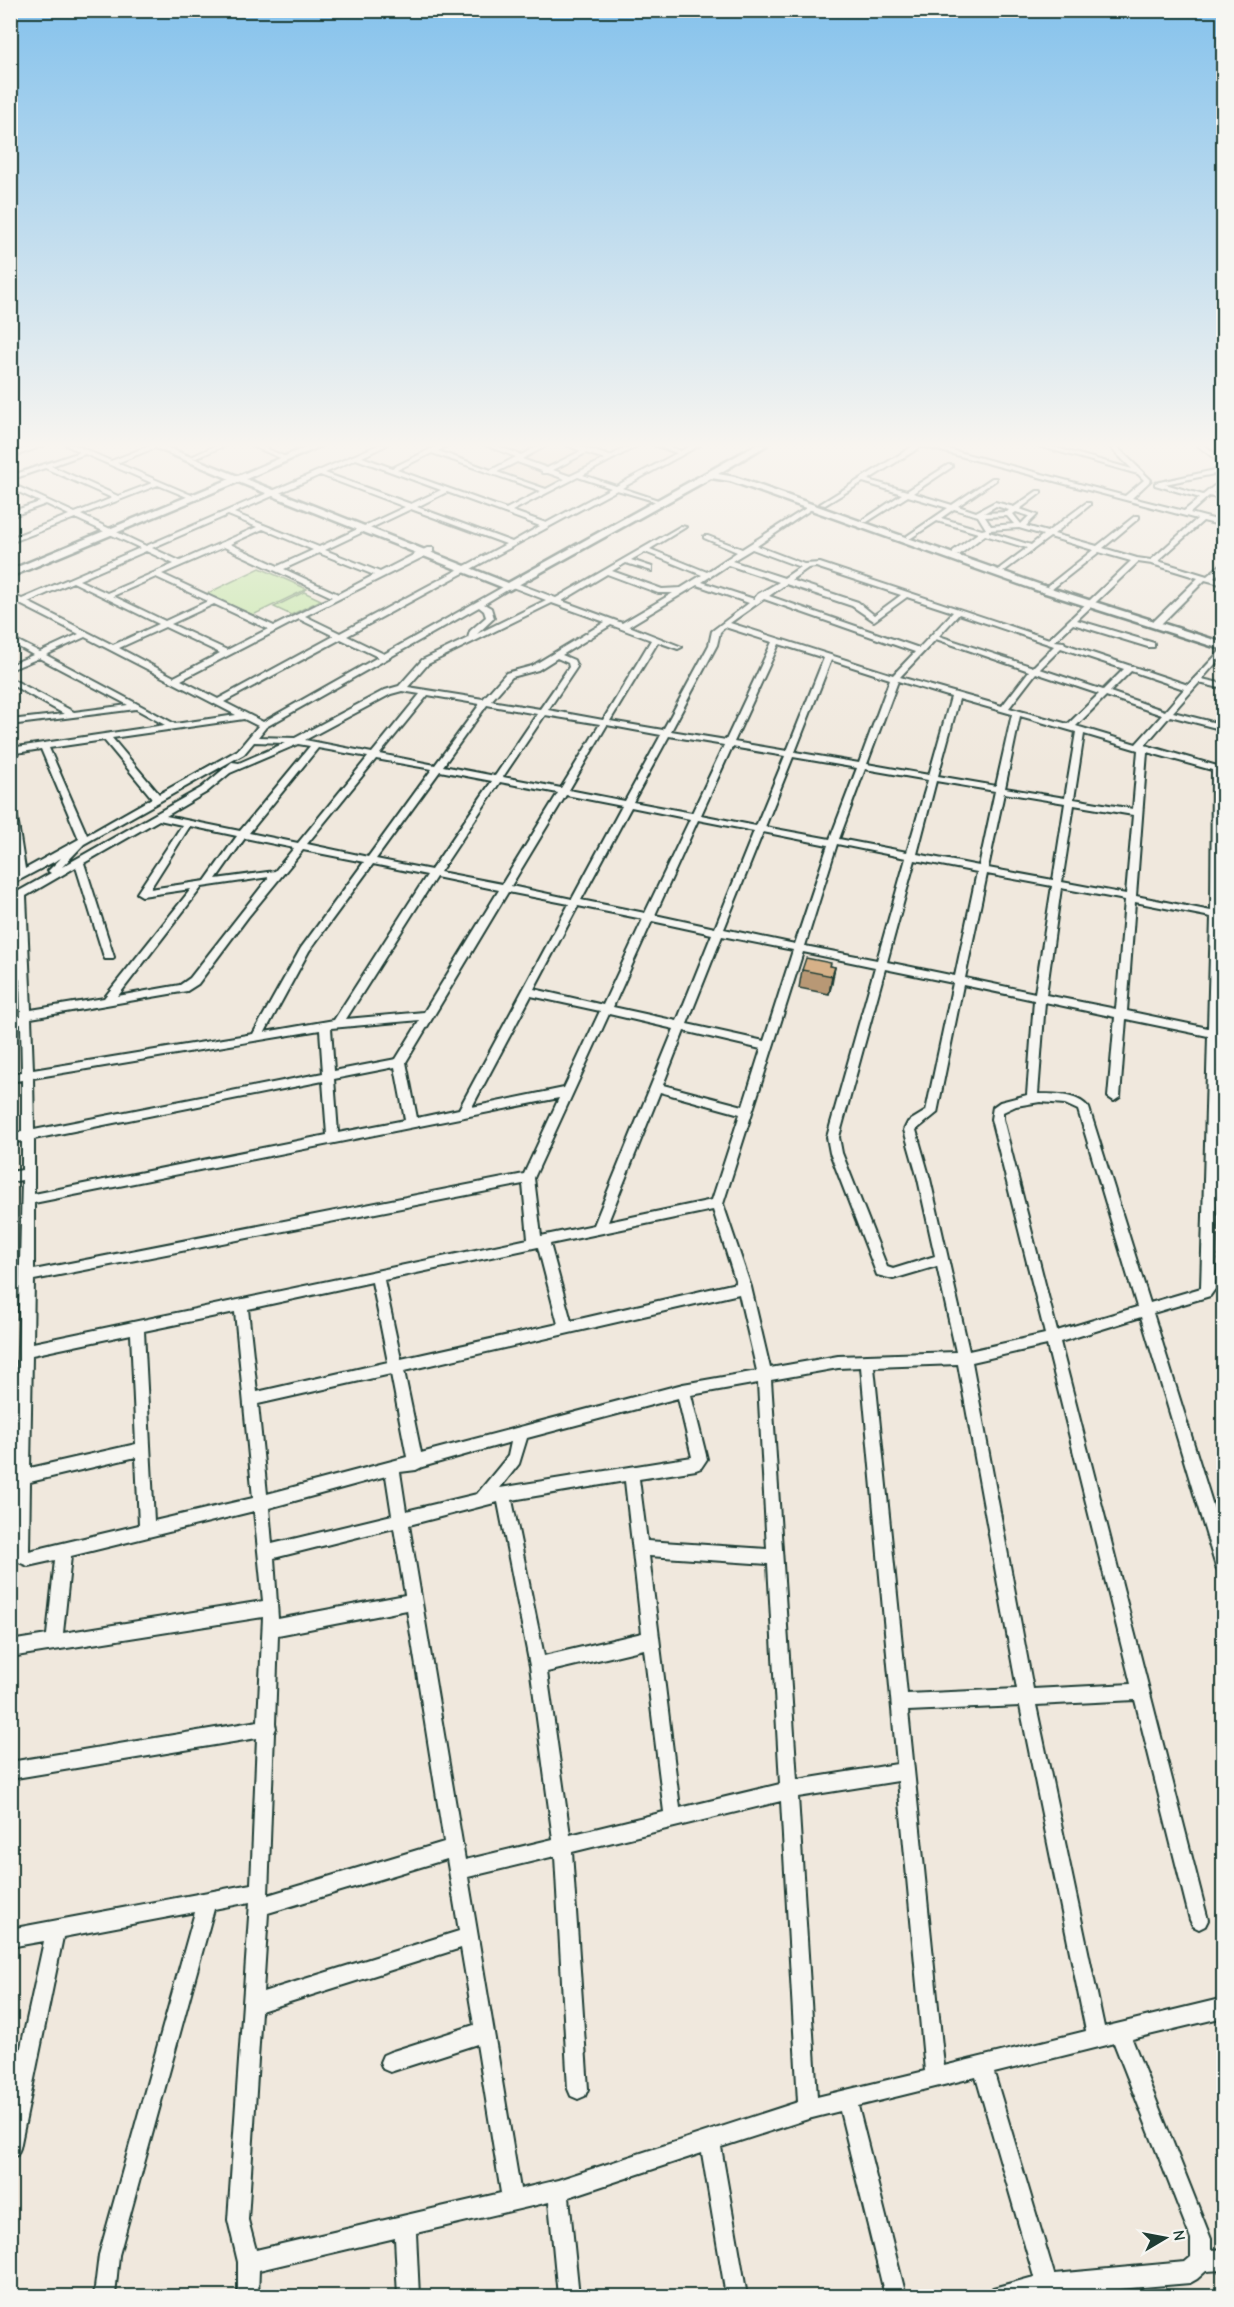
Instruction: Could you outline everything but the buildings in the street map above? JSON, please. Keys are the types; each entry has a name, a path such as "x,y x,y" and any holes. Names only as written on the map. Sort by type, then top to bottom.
{"street":[{"path":"10,574 62,553"},
{"path":"15,600 74,580 136,553"},
{"path":"157,553 180,564"},
{"path":"107,596 205,553"},
{"path":"243,553 337,596"},
{"path":"278,569 313,553"},
{"path":"325,553 380,575"},
{"path":"174,680 423,553"},
{"path":"430,553 512,586 678,646"},
{"path":"218,702 496,553"},
{"path":"230,770 250,739 263,725 572,553"},
{"path":"402,688 425,662 553,601 638,553"},
{"path":"653,553 708,574"},
{"path":"623,626 743,553"},
{"path":"769,553 805,566 818,565 1189,688"},
{"path":"945,553 1092,603 1224,640"},
{"path":"956,553 1052,586 1092,603"},
{"path":"1003,570 1025,553"},
{"path":"1052,586 1093,553"},
{"path":"1110,553 1153,562 1224,583"},
{"path":"1153,562 1164,553"},
{"path":"625,560 649,569"},
{"path":"1052,641 1136,560"},
{"path":"727,562 855,604 874,619 907,594"},
{"path":"1157,623 1206,577 1224,564"},
{"path":"462,1114 713,645 716,632 805,566"},
{"path":"606,571 661,591 683,590"},
{"path":"156,574 273,629"},
{"path":"74,580 226,653"},
{"path":"696,582 758,599 919,651"},
{"path":"15,600 263,725"},
{"path":"113,648 214,601"},
{"path":"472,640 473,633 489,618 488,610 479,604"},
{"path":"808,2109 765,1373 744,1287 717,1204 834,842 895,678 958,611"},
{"path":"298,616 384,657"},
{"path":"256,1037 305,950 367,861 486,701 509,675 535,668 612,621"},
{"path":"1072,621 1150,645"},
{"path":"1114,1097 1138,813 1141,747 1167,713 1224,648 1157,623"},
{"path":"724,624 895,678 1220,770 1218,1034 1208,1289 1205,1292 1053,1338 964,1358 838,1362 765,1373 683,1390 260,1503 28,1558 21,1556 28,1276 26,974 16,898 204,790 230,770 297,741 388,692 402,688 1138,813"},
{"path":"10,668 85,634"},
{"path":"933,636 1167,713 1224,728"},
{"path":"412,1124 400,1062 656,638"},
{"path":"10,639 175,727"},
{"path":"566,1328 539,1242 528,1178 777,640"},
{"path":"1004,709 1034,670 1061,644"},
{"path":"338,1023 433,874 573,667 571,662 556,656"},
{"path":"599,1229 829,656"},
{"path":"1069,728 1130,668"},
{"path":"10,680 74,716"},
{"path":"1197,680 1224,687"},
{"path":"10,1022 109,999 183,988 194,981 427,691"},
{"path":"942,1259 893,1274 882,1271 836,1153 833,1137 957,695"},
{"path":"10,723 135,707"},
{"path":"1016,713 931,1113 912,1125 910,1130 964,1358 1028,1699 1097,2039"},
{"path":"10,751 245,716"},
{"path":"1032,1099 1040,998 1080,731"},
{"path":"107,738 157,798"},
{"path":"250,739 297,741 1220,916"},
{"path":"109,999 316,745"},
{"path":"44,746 84,838"},
{"path":"10,882 84,838 241,753"},
{"path":"144,824 157,798"},
{"path":"10,805 21,875"},
{"path":"158,817 1218,1034"},
{"path":"187,824 141,891 279,873"},
{"path":"44,882 84,838"},
{"path":"79,861 109,957"},
{"path":"10,978 26,974"},
{"path":"527,991 767,1046"},
{"path":"10,1078 338,1023 426,1016"},
{"path":"325,1026 326,1076 333,1140"},
{"path":"10,1139 400,1062"},
{"path":"655,1087 747,1112"},
{"path":"27,1200 566,1092"},
{"path":"1199,1920 997,1119 997,1110 1003,1104 1032,1099 1067,1099 1077,1102 1083,1108 1223,1562"},
{"path":"10,1177 27,1174"},
{"path":"28,1276 528,1178"},
{"path":"27,1350 717,1204"},
{"path":"377,1276 416,1462"},
{"path":"250,1400 744,1287"},
{"path":"241,1304 271,1608 268,1728 259,1899 238,2220 248,2262 248,2296"},
{"path":"137,1326 147,1530"},
{"path":"867,1361 935,2078"},
{"path":"266,1553 504,1494 699,1462 683,1390"},
{"path":"481,1500 514,1459 521,1434"},
{"path":"22,1477 143,1449"},
{"path":"392,1468 512,2201"},
{"path":"631,1474 673,1818"},
{"path":"504,1494 538,1666 563,1845 578,2089"},
{"path":"639,1548 775,1557"},
{"path":"54,1642 64,1550"},
{"path":"269,1629 412,1601"},
{"path":"10,1649 271,1608"},
{"path":"538,1666 651,1639"},
{"path":"900,1703 1028,1699 1141,1692"},
{"path":"10,1771 268,1728"},
{"path":"458,1872 789,1790 905,1771"},
{"path":"10,1938 207,1901 259,1899 453,1848"},
{"path":"104,2296 109,2255 207,1901"},
{"path":"10,2148 55,1930"},
{"path":"251,2005 468,1937"},
{"path":"248,2262 558,2190 808,2109 1224,2007"},
{"path":"390,2062 483,2032"},
{"path":"1120,2033 1201,2239 1202,2261"},
{"path":"983,2067 1048,2291"},
{"path":"847,2100 896,2296"},
{"path":"710,2141 737,2296"},
{"path":"558,2190 569,2296"},
{"path":"405,2227 409,2296"},
{"path":"1001,2296 1190,2272 1202,2261 1224,2259"}],"green space":[{"path":"260,568 307,589 253,615 206,594"},
{"path":"304,592 321,600 291,615 274,607"}]}
